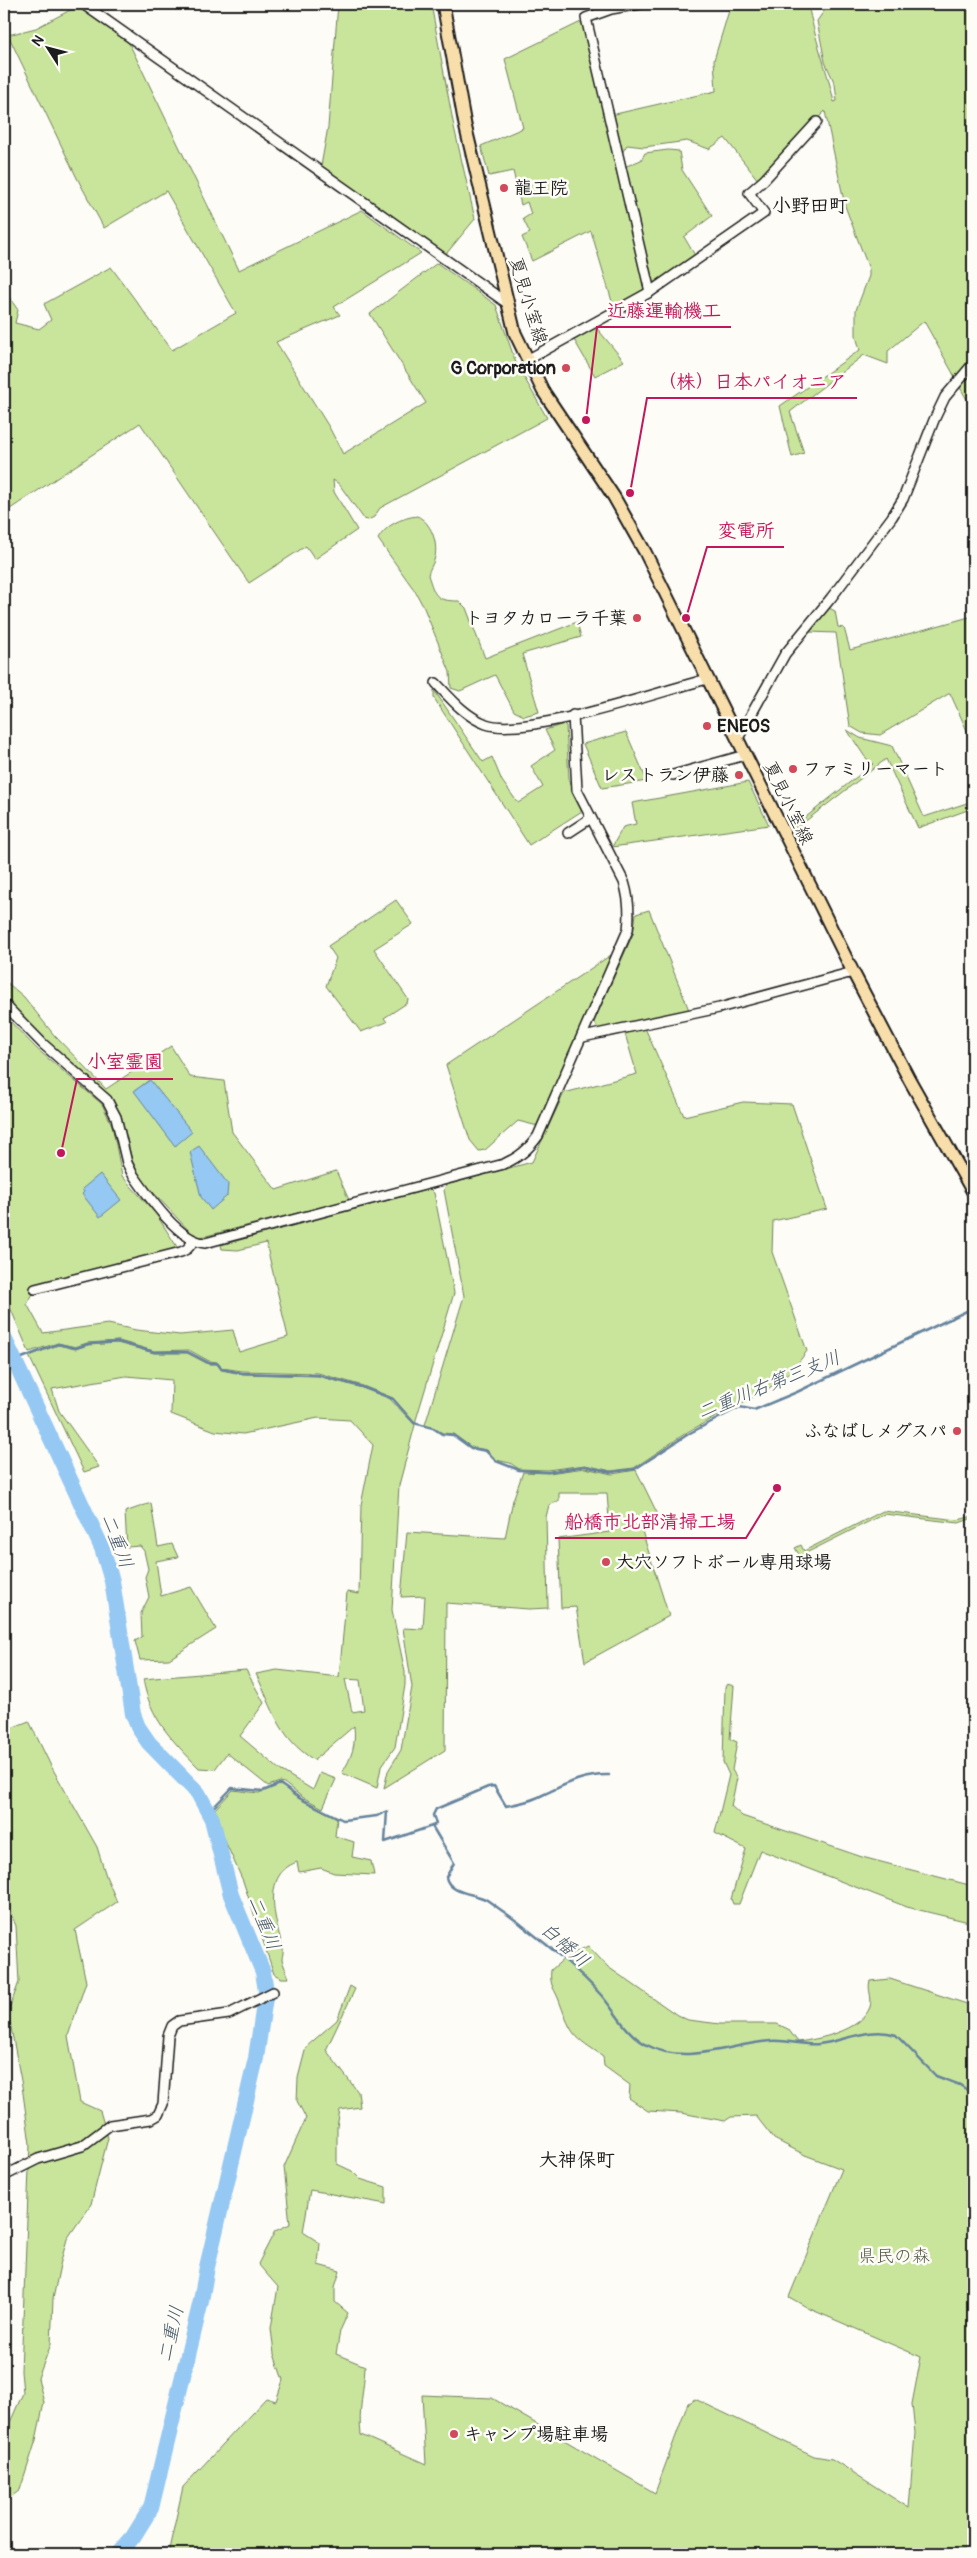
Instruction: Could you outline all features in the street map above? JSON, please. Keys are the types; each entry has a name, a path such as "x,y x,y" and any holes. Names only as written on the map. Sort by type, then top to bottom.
{"main road":[{"name":"夏見小室線","path":"442,4 465,125 507,303 515,333 527,360 557,413 631,527 853,972 909,1079 973,1192"}],"street":[{"path":"83,4 507,303"},
{"path":"640,4 610,9 586,18 650,292"},
{"path":"527,360 650,292 764,213 749,193 764,180 817,122"},
{"path":"738,740 785,654 831,598 892,517 903,498 945,397 973,364"},
{"path":"436,684 456,704 476,719 498,727 531,725 707,679"},
{"path":"4,1004 43,1044 107,1100 116,1117 127,1163 132,1173 180,1231 194,1241 205,1243 504,1164 518,1158 529,1149 538,1136 583,1037 628,930 630,915 628,895 624,882 577,790 573,715"},
{"path":"673,775 745,755"},
{"path":"568,833 591,818"},
{"path":"583,1037 719,1008 853,972"},
{"path":"35,1289 181,1252 187,1250 194,1241"},
{"path":"4,2176 38,2159 82,2146 110,2125 151,2119 158,2115 163,2104 168,2036 172,2026 179,2021 229,2014 273,1992"}],"green space":[{"path":"338,4 431,4 454,127 475,219 446,254 321,166 328,127"},
{"path":"731,4 808,4 834,102 837,101 835,84 825,62 817,21 829,4 973,4 973,359 955,377 924,321 888,351 888,364 864,355 790,412 804,453 792,457 780,406 860,350 856,336 856,310 869,276 869,269 845,206 825,111 758,180 725,138 709,149 687,141 644,147 627,145 619,158 611,115 716,91 714,60"},
{"path":"76,7 81,7 128,41 239,270 362,210 421,253 334,307 340,315 276,342 329,427 343,454 426,403 370,314 437,263 496,305 516,363 547,418 380,508 374,517 368,520 364,519 339,484 333,480 334,492 357,530 315,559 306,546 249,583 140,423 4,513 4,290 18,310 15,323 39,329 51,320 44,304 111,267 172,350 236,313 166,191 104,228 77,178 8,35 36,28"},
{"path":"583,21 617,170 641,160 645,153 668,150 679,151 682,170 712,216 684,237 696,257 614,308 591,231 532,261 522,237 530,233 523,219 531,214 527,202 521,205 513,171 489,176 481,146 523,128 505,59"},
{"path":"595,326 624,361 595,376 573,338"},
{"path":"973,367 973,410 958,384"},
{"path":"417,516 430,528 434,539 435,557 428,575 432,588 440,598 459,601 466,608 485,658 577,622 581,637 522,654 539,712 524,716 514,711 495,675 460,691 451,688 450,672 424,608 415,591 378,539 394,523 405,518"},
{"path":"829,608 835,611 838,627 844,628 850,650 973,616 973,744 950,693 880,735 862,733 850,726 836,633 809,632"},
{"path":"434,690 483,762 492,757 502,781 518,803 543,787 531,766 555,750 545,730 564,724 566,726 569,779 582,811 529,845 434,698"},
{"path":"847,730 860,738 892,746 924,817 973,801 973,808 918,828 886,759 794,830 792,828 873,764 865,757"},
{"path":"626,732 647,781 602,788 583,744"},
{"path":"748,782 769,825 612,847 623,827 636,824 632,803"},
{"path":"396,900 413,924 374,949 408,999 407,1003 384,1018 387,1022 361,1032 326,986 336,958 328,946"},
{"path":"649,910 689,1010 599,1030 594,1022 633,934 636,914"},
{"path":"614,953 538,1126 518,1121 485,1150 479,1151 470,1140 446,1065"},
{"path":"4,980 24,997 54,1035 106,1089 171,1046 190,1077 224,1081 232,1132 276,1190 336,1171 349,1200 206,1236 198,1237 191,1233 141,1179 132,1160 121,1115 111,1096 45,1042 4,1000","holes":["149,1080 176,1146 135,1091"]},
{"path":"4,1015 37,1049 102,1104 112,1125 122,1176 156,1214 179,1250 34,1292 27,1304 43,1333 108,1324 136,1330 180,1335 233,1330 239,1352 288,1337 266,1243 238,1250 222,1249 221,1245 430,1189 434,1193 454,1293 415,1423 393,1398 363,1386 318,1373 242,1371 222,1368 217,1362 209,1361 189,1350 154,1351 119,1341 87,1343 75,1347 58,1343 29,1352 4,1293"},
{"path":"645,1028 684,1116 743,1102 792,1104 827,1209 773,1221 772,1252 807,1351 792,1371 765,1391 689,1431 634,1468 611,1471 585,1465 547,1470 519,1469 510,1463 496,1460 487,1450 471,1447 453,1434 443,1433 425,1425 464,1296 444,1190 446,1185 532,1162 564,1093 637,1074 625,1034"},
{"path":"117,1343 154,1353 187,1353 208,1364 217,1364 221,1370 242,1374 318,1376 362,1388 389,1398 415,1425 399,1485 392,1610 405,1672 405,1685 395,1747 381,1767 377,1788 342,1773 352,1751 354,1726 314,1760 292,1742 278,1722 256,1674 277,1670 339,1677 347,1592 359,1594 361,1505 373,1445 350,1420 318,1418 243,1434 215,1431 171,1414 172,1380 126,1376 52,1389 59,1411 99,1467 84,1472 29,1356 58,1345 75,1349 88,1345","holes":["345,1679 360,1680 364,1710 352,1712"]},
{"path":"585,1468 612,1474 636,1470 660,1519 641,1528 669,1616 585,1662 576,1607 561,1608 558,1539 610,1532 607,1493 559,1493 559,1501 549,1505 546,1517 548,1608 529,1609 446,1603 445,1750 384,1788 388,1771 401,1750 412,1687 403,1628 423,1629 425,1596 401,1597 407,1532 505,1538 513,1500 523,1472 548,1473"},
{"path":"151,1503 158,1547 172,1544 178,1557 156,1561 161,1596 191,1587 216,1629 169,1659 140,1660 135,1641 142,1637 141,1613 149,1597 145,1577 148,1569 144,1551 140,1546 127,1547 125,1512"},
{"path":"883,1511 958,1520 973,1516 973,1518 959,1523 884,1514 800,1556 795,1548 801,1545 804,1551"},
{"path":"246,1670 264,1703 240,1736 280,1770 313,1790 320,1773 336,1779 323,1808 302,1797 284,1783 280,1782 268,1786 227,1753 215,1769 199,1768 171,1738 157,1717 146,1693 143,1679"},
{"path":"727,1684 734,1686 730,1739 737,1742 732,1770 737,1778 731,1806 742,1816 862,1857 973,1886 973,1923 907,1907 760,1850 739,1904 733,1904 731,1899 746,1849 715,1833 729,1775 723,1762 725,1687"},
{"path":"29,1721 51,1766 97,1847 117,1902 75,1930 86,1982 68,2036 80,2102 100,2111 108,2138 91,2204 67,2239 60,2265 53,2299 51,2344 38,2378 44,2403 36,2440 20,2490 4,2502 4,2436 23,2393 21,2371 30,2144 22,2086 8,2012 19,1982 16,1926 4,1898 4,1731"},
{"path":"276,1785 283,1786 294,1796 337,1818 335,1836 354,1842 352,1857 371,1861 374,1875 334,1873 321,1868 299,1872 297,1862 285,1868 278,1877 274,1888 274,1900 277,1925 283,1949 282,1959 289,1978 281,1978 274,1974 243,1881 212,1812 233,1790 259,1793"},
{"name":"県民の森","path":"588,1946 608,1967 677,2015 688,2020 720,2024 777,2024 788,2029 798,2042 828,2036 849,2028 858,2022 870,2007 870,1981 890,1979 973,2006 973,2554 168,2554 183,2487 266,2398 276,2401 283,2380 274,2354 271,2328 278,2287 258,2264 275,2231 290,2224 284,2167 306,2118 297,2101 298,2078 306,2047 337,2020 350,1986 355,1989 326,2050 358,2092 360,2107 340,2110 337,2127 337,2164 352,2171 360,2179 386,2187 386,2204 310,2190 303,2232 320,2243 318,2265 340,2271 335,2287 335,2302 348,2313 340,2331 336,2354 365,2366 360,2426 361,2435 426,2464 422,2395 492,2398 655,2493 688,2403 695,2399 814,2456 832,2459 909,2508 915,2433 912,2404 921,2357 810,2309 789,2297 842,2169 805,2155 774,2139 756,2116 731,2117 725,2121 681,2113 648,2111 629,2098 630,2085 604,2066 603,2056 579,2039 571,2029 552,1984 551,1970 566,1957"}],"water":[{"path":"150,1080 192,1132 175,1146 134,1091"},
{"path":"199,1146 228,1184 227,1196 211,1210 201,1197 190,1152"},
{"path":"100,1174 121,1200 100,1217 82,1194 84,1192 82,1189"}],"waterway":[{"name":"二重川右第三支川","path":"14,1361 58,1344 76,1348 88,1344 118,1342 154,1352 188,1352 209,1363 217,1363 222,1369 242,1373 318,1375 362,1387 393,1399 414,1423 433,1428 442,1434 453,1435 471,1448 486,1451 496,1461 519,1470 548,1472 585,1466 611,1472 635,1469 690,1433 740,1407 754,1410 797,1392 973,1308"},
{"name":"二重川","path":"4,1338 102,1548 112,1581 133,1714 138,1727 149,1743 198,1793 212,1819 231,1895 263,1972 266,1991 256,2058 207,2267 201,2301 151,2508 133,2537 118,2554"},
{"path":"432,1826 436,1824 433,1815 436,1809 488,1787 494,1786 506,1806 533,1799 580,1779 609,1775"},
{"name":"白幡川","path":"208,1813 232,1788 263,1791 280,1784 301,1799 343,1820 377,1816 387,1811 385,1842 432,1826 454,1863 446,1877 452,1887 487,1900 518,1922 582,1975 601,1995 633,2035 647,2045 662,2051 692,2054 776,2041 819,2044 867,2033 887,2033 896,2035 936,2076 960,2085 973,2094"}],"place":[{"name":"龍王院","path":"504,188"},
{"name":"G Corporation","path":"566,368"},
{"name":"近藤運輸機工","path":"586,420"},
{"name":"（株）日本パイオニア","path":"630,493"},
{"name":"トヨタカローラ千葉","path":"637,618"},
{"name":"変電所","path":"686,618"},
{"name":"ENEOS","path":"707,726"},
{"name":"ファミリーマート","path":"793,769"},
{"name":"レストラン伊藤","path":"739,775"},
{"name":"小室霊園","path":"61,1153"},
{"name":"ふなばしメグスパ","path":"957,1431"},
{"name":"船橋市北部清掃工場","path":"777,1488"},
{"name":"大穴ソフトボール専用球場","path":"606,1562"},
{"name":"キャンプ場駐車場","path":"454,2434"}],"district":[{"name":"小野田町","path":"810,206"},
{"name":"大神保町","path":"577,2160"}]}
